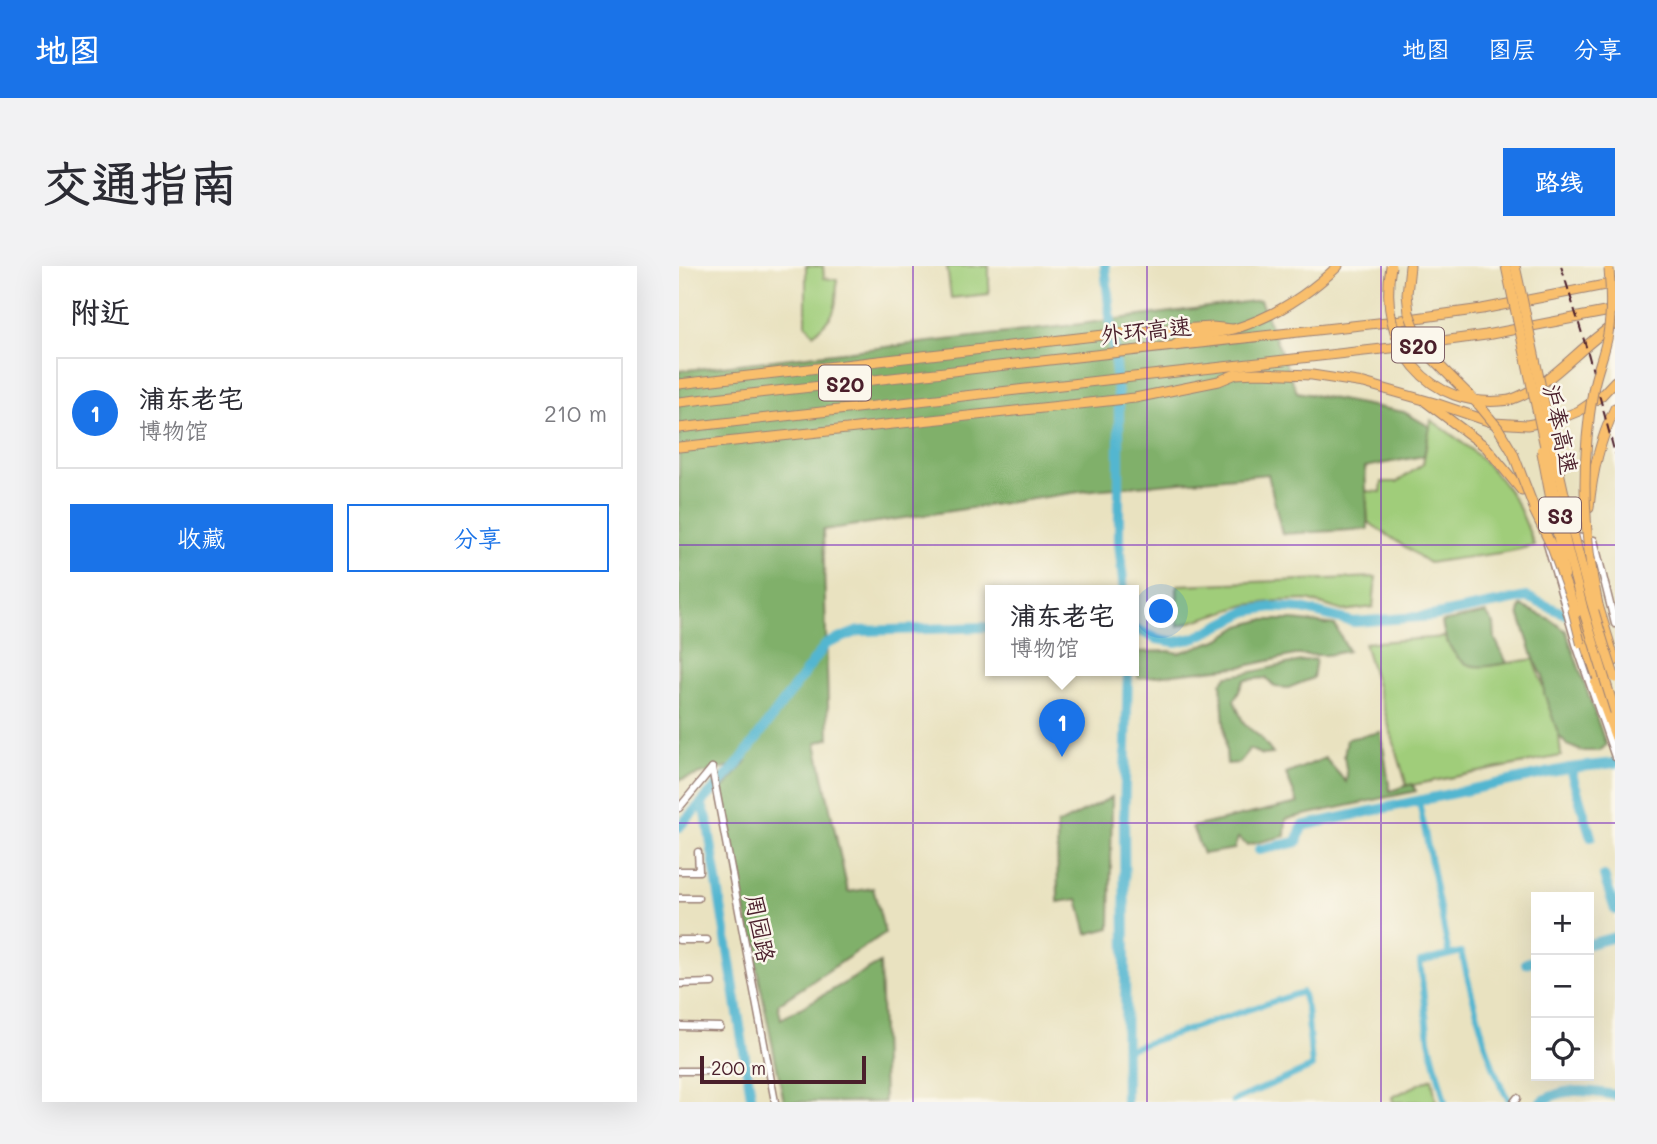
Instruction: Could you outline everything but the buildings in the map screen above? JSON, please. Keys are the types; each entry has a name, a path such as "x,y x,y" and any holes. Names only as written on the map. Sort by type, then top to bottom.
{"highway":[{"path":"1173,346 1185,339 1232,329 1263,318 1293,302 1338,266"},
{"path":"1391,266 1388,294 1393,324 1404,352 1414,368 1430,382 1456,397 1487,402 1510,400 1539,386 1590,341 1615,324"},
{"path":"1410,266 1406,294 1409,313 1419,340 1437,365 1479,405 1498,428 1513,453 1615,719"},
{"path":"1504,266 1522,314"},
{"path":"1517,266 1522,314"},
{"path":"1608,266 1611,313 1608,336 1593,388 1586,476 1590,565 1610,659"},
{"name":"外环高速","path":"679,402 1434,316 1615,283"},
{"name":"外环高速","path":"679,428 1438,342 1615,310"},
{"name":"沪奉高速","path":"1522,314 1574,542 1591,606 1615,678"},
{"name":"沪奉高速","path":"1522,314 1566,544 1615,712"},
{"path":"679,384 1130,332 1212,327 1232,329"},
{"path":"1219,368 1236,374 1284,374 1341,379 1386,388 1484,420 1513,425 1549,422 1579,411 1601,396 1615,381"},
{"path":"679,447 1135,398 1219,381 1236,374"},
{"path":"1424,401 1486,447 1514,480 1536,513"},
{"path":"1587,526 1595,466 1605,429 1615,408"}],"main road":[{"path":"1504,266 1534,413 1566,595 1579,644 1615,737"},
{"path":"1517,266 1565,481 1615,685"}],"street":[{"path":"1566,595 1547,544 1570,536 1594,540 1615,624"},
{"path":"1579,644 1615,757"},
{"name":"周园路","path":"679,808 710,770 775,1102"},
{"path":"679,871 699,871 698,852"},
{"path":"679,898 698,898"},
{"path":"679,940 707,940"},
{"path":"679,984 712,983"},
{"path":"679,1026 720,1027"},
{"path":"679,1071 730,1071"}],"green space":[{"path":"806,266 823,266 824,278 837,280 834,311 827,322 813,334 806,324"},
{"path":"947,266 989,266 989,294 951,298"},
{"path":"1260,300 1297,392 1404,412 1430,427 1424,456 1365,467 1368,529 1282,534 1268,474 1093,490 823,530 829,738 816,743 848,892 873,888 885,933 778,1004 781,1019 880,963 884,1102 784,1102 721,791 746,762 679,780 679,371 1058,327"},
{"path":"1431,420 1468,447 1500,479 1517,504 1534,545 1429,563 1368,522 1366,491 1381,492 1382,482 1397,482 1423,464"},
{"path":"1376,577 1373,607 1343,611 1308,600 1279,601 1246,605 1178,626 1177,585"},
{"path":"1521,606 1548,618 1566,631 1606,745 1600,751 1581,751 1567,745 1559,736 1544,693 1543,676 1534,659 1519,613"},
{"path":"1486,613 1494,624 1495,639 1507,663 1487,666 1467,664 1453,652 1442,622"},
{"path":"1262,620 1294,620 1335,625 1348,651 1327,655 1295,655 1245,666 1138,678 1139,652 1179,653 1220,639 1240,626"},
{"path":"1444,637 1454,652 1487,666 1534,659 1559,736 1561,756 1407,786 1364,643"},
{"path":"1316,659 1313,678 1288,688 1275,687 1266,678 1244,680 1234,701 1244,724 1260,737 1273,754 1263,755 1249,749 1240,763 1227,764 1221,683 1227,676"},
{"path":"1381,732 1390,791 1412,784 1416,791 1286,819 1285,836 1247,845 1238,838 1234,849 1203,854 1192,827 1298,803 1286,774 1325,758 1346,782 1344,756 1347,739"},
{"path":"1112,797 1110,928 1087,934 1078,899 1058,902 1057,825"},
{"path":"1432,1078 1436,1102 1393,1102 1392,1097"}],"waterway":[{"path":"1105,266 1119,405 1119,542 1123,585"},
{"path":"1139,630 1157,639 1175,642 1195,638 1248,611 1272,607 1302,609 1354,622 1432,616 1527,597 1574,618"},
{"path":"679,827 737,765 826,644 859,631 985,627"},
{"path":"1126,1102 1124,818 1128,676"},
{"path":"1259,850 1297,842 1302,826 1570,768 1615,763"},
{"path":"1570,768 1591,837"},
{"path":"1419,801 1449,955 1420,962 1429,1040 1445,1102"},
{"path":"701,804 707,818 752,1102"},
{"path":"1604,876 1615,910"},
{"path":"1594,943 1615,937"},
{"path":"1449,955 1461,952 1489,1054 1503,1091 1511,1102"},
{"path":"1526,963 1531,962"},
{"path":"1126,1050 1302,992 1307,1009 1312,1067 1233,1101"},
{"path":"1541,1102 1568,1092 1586,1091 1615,1095"}],"railway":[{"path":"1561,266 1615,454"}],"place":[{"name":"浦东老宅","path":"1062,757"}]}
